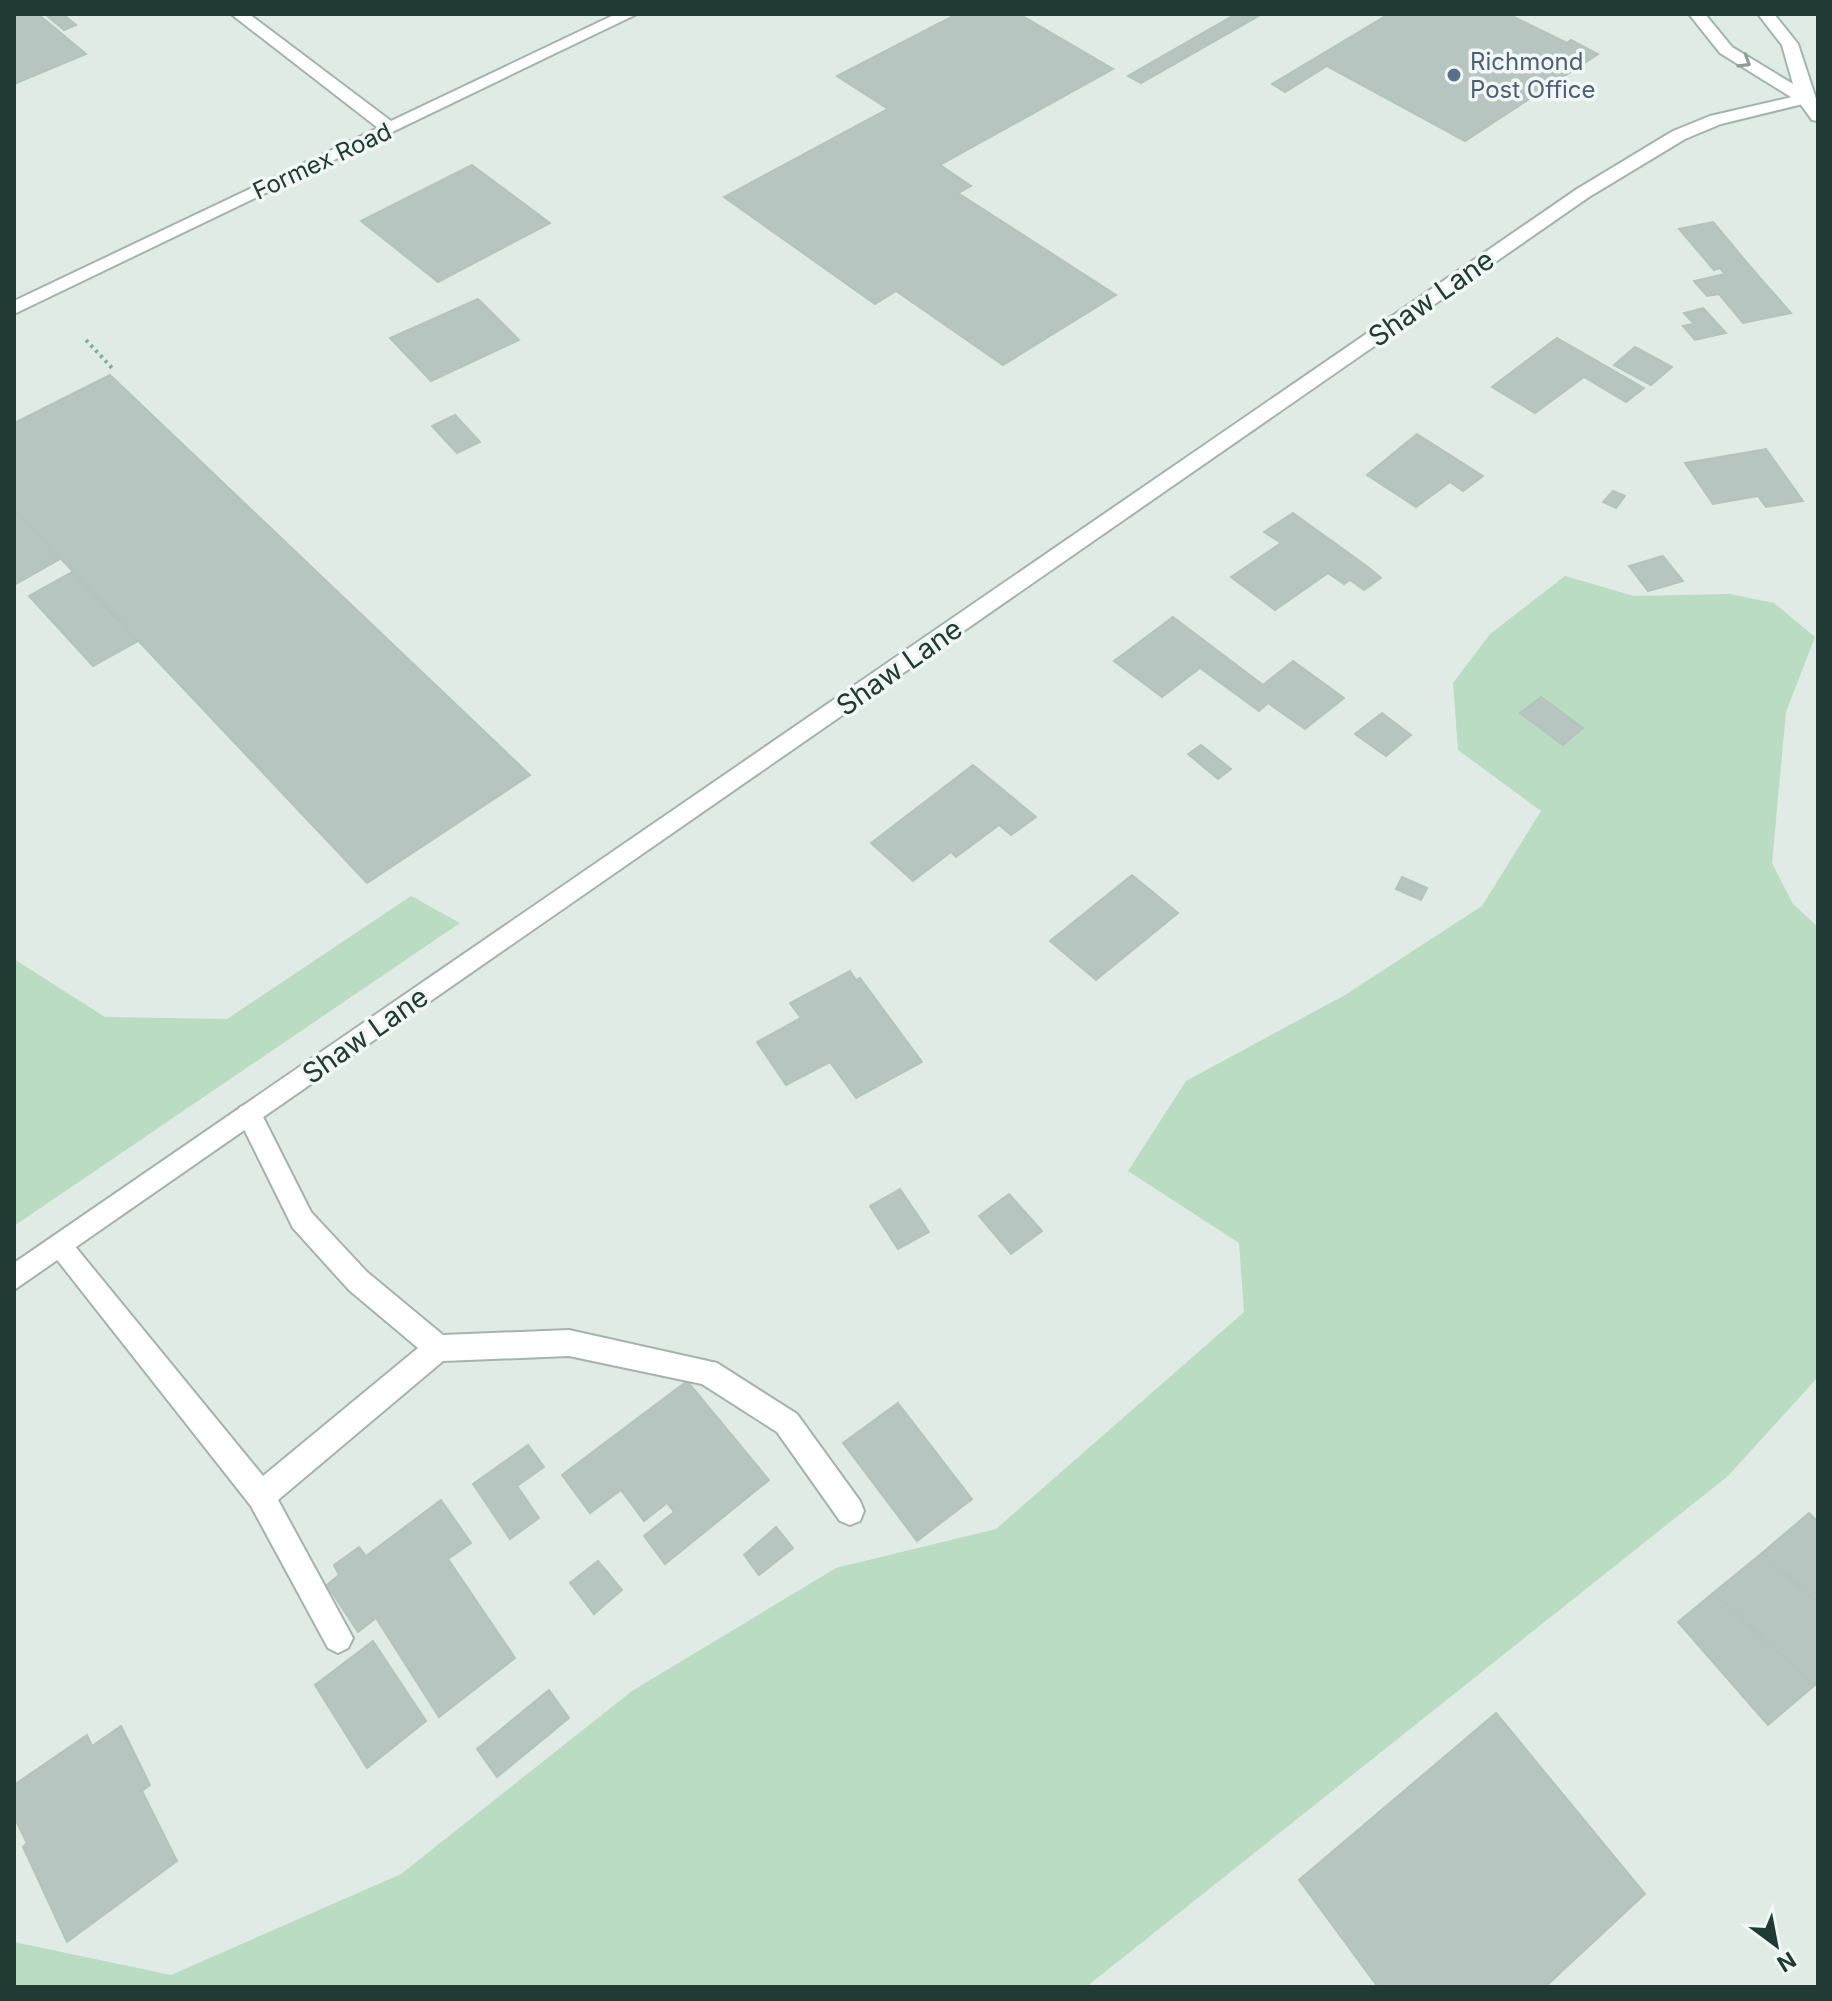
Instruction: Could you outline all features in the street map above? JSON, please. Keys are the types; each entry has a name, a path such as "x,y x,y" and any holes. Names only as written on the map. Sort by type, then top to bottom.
{"street":[{"path":"239,14 390,129"},
{"name":"Formex Road","path":"14,308 629,14"},
{"path":"1697,14 1726,50 1811,108"},
{"path":"1766,14 1790,44 1811,108"},
{"name":"Shaw Lane","path":"14,1278 1583,193 1679,135 1716,120 1811,108"},
{"path":"249,1115 302,1220 358,1281 438,1348"},
{"path":"60,1247 261,1496 338,1638"},
{"path":"261,1496 438,1348 569,1343 707,1372 787,1423 850,1511"}],"path":[{"path":"86,340 113,369"}],"green space":[{"path":"1565,576 1634,596 1730,594 1774,603 1815,637 1786,712 1772,863 1793,904 1818,927 1818,1377 1728,1476 1086,1987 14,1987 14,1942 171,1975 401,1874 632,1691 836,1568 996,1529 1244,1312 1239,1243 1128,1171 1186,1081 1345,995 1482,906 1541,811 1458,750 1453,683 1490,634"},
{"path":"411,896 460,923 14,1226 14,959 105,1017 227,1019"}],"building":[{"path":"14,14 38,14 86,54 14,84"},
{"path":"45,14 63,14 76,25 64,30"},
{"path":"957,14 1019,14 1113,69 940,165 971,186 958,193 1116,295 1003,365 896,291 875,304 724,197 888,109 837,76"},
{"path":"1236,14 1262,14 1141,83 1128,76"},
{"name":"Richmond Post Office","path":"1389,14 1508,14 1567,43 1571,40 1598,54 1465,141 1327,66 1285,92 1272,84"},
{"path":"472,165 550,223 438,282 361,221"},
{"path":"1713,222 1791,313 1743,323 1719,294 1707,296 1694,281 1725,274 1720,268 1714,270 1679,229"},
{"path":"478,299 519,340 431,381 390,338"},
{"path":"1703,308 1726,333 1695,340 1683,326 1694,324 1684,313"},
{"path":"1557,338 1644,388 1626,402 1584,377 1535,413 1492,387"},
{"path":"1635,347 1672,367 1651,385 1614,365"},
{"path":"110,375 530,775 367,883 14,509 14,423"},
{"path":"455,415 480,442 457,453 432,426"},
{"path":"1417,434 1483,476 1463,491 1450,482 1416,507 1367,475"},
{"path":"1766,449 1803,501 1766,507 1758,496 1713,504 1685,463"},
{"path":"1613,491 1625,496 1616,508 1603,502"},
{"path":"14,509 60,559 14,585"},
{"path":"1293,513 1381,578 1364,590 1350,580 1344,584 1328,573 1275,610 1231,577 1281,543 1264,532"},
{"path":"1663,556 1683,581 1648,591 1629,566"},
{"path":"72,572 138,641 93,666 29,596"},
{"path":"1173,617 1263,685 1293,661 1344,698 1305,729 1268,703 1259,711 1200,668 1162,697 1114,661"},
{"path":"1541,697 1583,728 1563,745 1520,713"},
{"path":"1382,713 1411,735 1386,756 1355,734"},
{"path":"1201,745 1231,769 1218,779 1188,754"},
{"path":"973,765 1036,817 1011,835 999,825 956,857 951,852 913,881 871,843"},
{"path":"1132,875 1178,913 1096,980 1050,941"},
{"path":"1402,877 1427,888 1421,900 1396,889"},
{"path":"850,971 856,980 860,978 922,1062 856,1098 830,1062 786,1085 757,1042 801,1018 790,1003"},
{"path":"900,1189 929,1232 898,1249 870,1206"},
{"path":"1009,1194 1042,1231 1011,1254 979,1216"},
{"path":"687,1381 769,1480 665,1564 644,1536 674,1512 667,1503 644,1521 621,1490 590,1513 562,1475"},
{"path":"898,1403 972,1499 917,1541 843,1443"},
{"path":"528,1445 544,1467 517,1486 539,1518 510,1539 473,1484"},
{"path":"441,1500 471,1543 448,1559 515,1658 439,1717 376,1618 358,1632 327,1585 339,1575 334,1565 359,1547 366,1556"},
{"path":"1809,1513 1818,1522 1818,1603 1762,1553"},
{"path":"776,1527 793,1548 759,1575 744,1555"},
{"path":"1762,1553 1818,1603 1818,1682 1815,1685 1713,1593"},
{"path":"598,1561 622,1590 594,1614 570,1583"},
{"path":"1713,1593 1815,1685 1768,1725 1678,1622"},
{"path":"373,1641 426,1721 367,1768 315,1685"},
{"path":"549,1690 569,1718 497,1777 477,1749"},
{"path":"1496,1713 1645,1894 1545,1987 1378,1987 1299,1880"},
{"path":"121,1726 150,1785 142,1791 177,1861 67,1942 23,1847 27,1843 14,1817 14,1785 87,1735 92,1746"}],"place":[{"name":"Richmond Post Office","path":"1454,75"}]}
